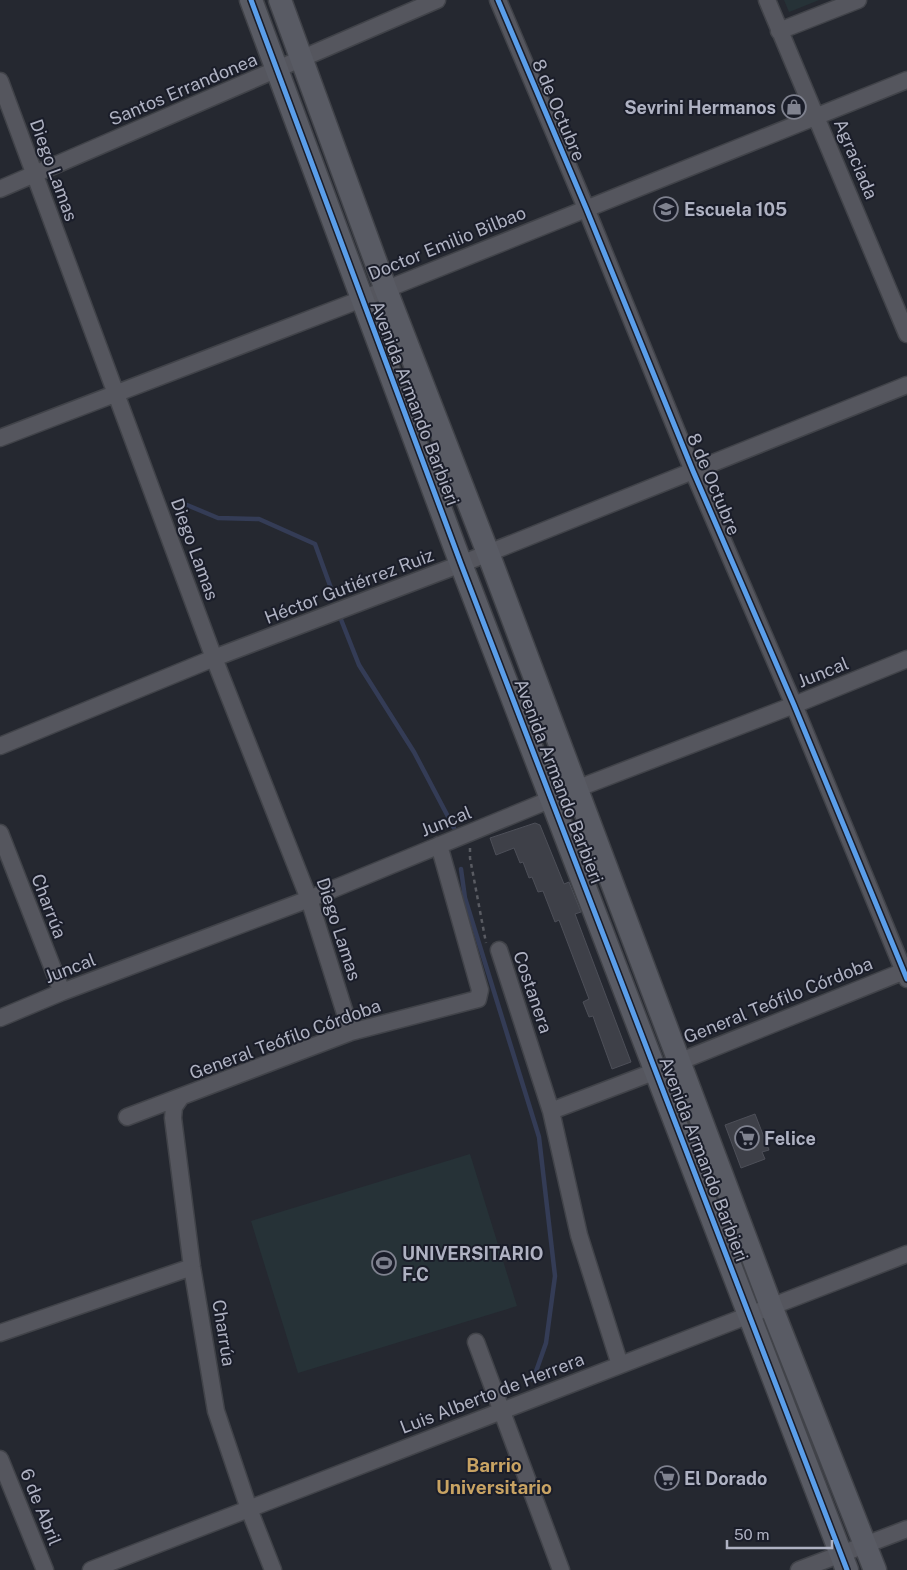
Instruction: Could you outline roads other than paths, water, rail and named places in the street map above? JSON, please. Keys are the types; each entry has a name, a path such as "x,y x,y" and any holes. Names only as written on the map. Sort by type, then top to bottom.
{"street":[{"name":"Avenida Armando Barbieri","path":"251,0 461,564 844,1562"},
{"name":"Avenida Armando Barbieri","path":"280,0 386,290 488,553 771,1306 875,1570"},
{"name":"Santos Errandonea","path":"0,189 437,0"},
{"name":"8 de Octubre","path":"498,0 586,208 693,470 906,973"},
{"name":"Agraciada","path":"767,0 907,334"},
{"path":"779,31 858,0"},
{"name":"Diego Lamas","path":"0,80 214,658 309,899 352,1032"},
{"name":"Doctor Emilio Bilbao","path":"0,438 386,290 816,115 907,80"},
{"name":"Héctor Gutiérrez Ruiz","path":"0,746 214,658 461,564 907,385"},
{"name":"Juncal","path":"0,1018 62,992 309,899 576,789 794,705 907,659"},
{"name":"Charrúa","path":"0,834 62,992"},
{"name":"General Teófilo Córdoba","path":"127,1117 352,1032 478,999 480,990 439,845"},
{"name":"Costanera","path":"499,950 551,1111 579,1234 620,1365"},
{"name":"General Teófilo Córdoba","path":"551,1111 906,973"},
{"name":"Charrúa","path":"181,1097 174,1107 173,1118 192,1267 216,1411 272,1570"},
{"name":"Luis Alberto de Herrera","path":"91,1570 907,1254"},
{"path":"0,1334 192,1267"},
{"path":"476,1342 561,1570"},
{"name":"6 de Abril","path":"0,1459 45,1570"},
{"path":"798,1570 844,1562 865,1544 907,1529"}],"waterway":[{"path":"187,505 218,518 259,519 315,544 332,591"},
{"path":"340,617 359,665 414,752 454,828"},
{"path":"461,869 465,898 539,1137 555,1276 546,1343 533,1380"}],"place":[{"name":"Sevrini Hermanos","path":"794,107"},
{"name":"Escuela 105","path":"666,209"},
{"name":"Felice","path":"747,1138"},
{"name":"UNIVERSITARIO F.C","path":"384,1263"},
{"name":"El Dorado","path":"667,1478"}],"district":[{"name":"Barrio Universitario","path":"494,1476"}]}
